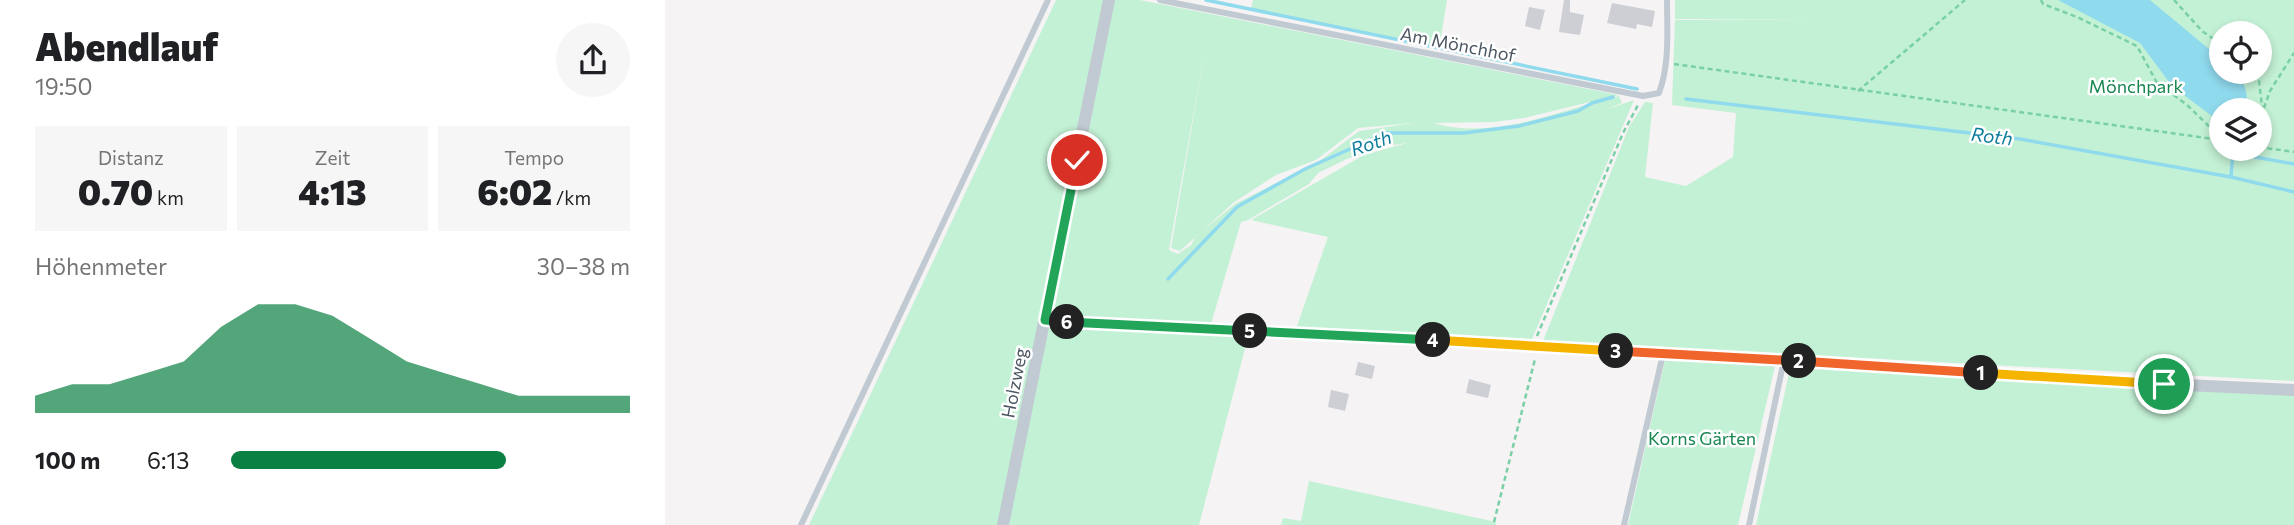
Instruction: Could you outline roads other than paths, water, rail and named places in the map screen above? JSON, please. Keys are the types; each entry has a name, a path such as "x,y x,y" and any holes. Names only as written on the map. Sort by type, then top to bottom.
{"street":[{"name":"Holzweg","path":"1003,525 1109,0"},
{"path":"1045,320 2294,390"}],"lane":[{"path":"801,525 1048,0"},
{"name":"Am Mönchhof","path":"1160,0 1643,96 1659,93 1667,64 1667,0"},
{"path":"1624,525 1663,354"},
{"path":"1749,525 1784,360"}],"water":[{"path":"2058,0 2150,0 2209,49 2209,84 2243,84 2247,98 2209,98 2209,114 2172,86 2140,43"}],"waterway":[{"path":"1206,0 1637,89"},
{"name":"Roth","path":"1168,279 1237,207 1305,169 1386,133 1464,133 1519,126 1578,111 1592,103 1613,97"},
{"name":"Roth","path":"1686,99 2020,139 2231,177 2294,192"},
{"path":"2272,160 2294,164"},
{"path":"2231,177 2232,161"}],"park label":[{"name":"Mönchpark","path":"2136,87"},
{"name":"Korns Gärten","path":"1702,439"}]}
